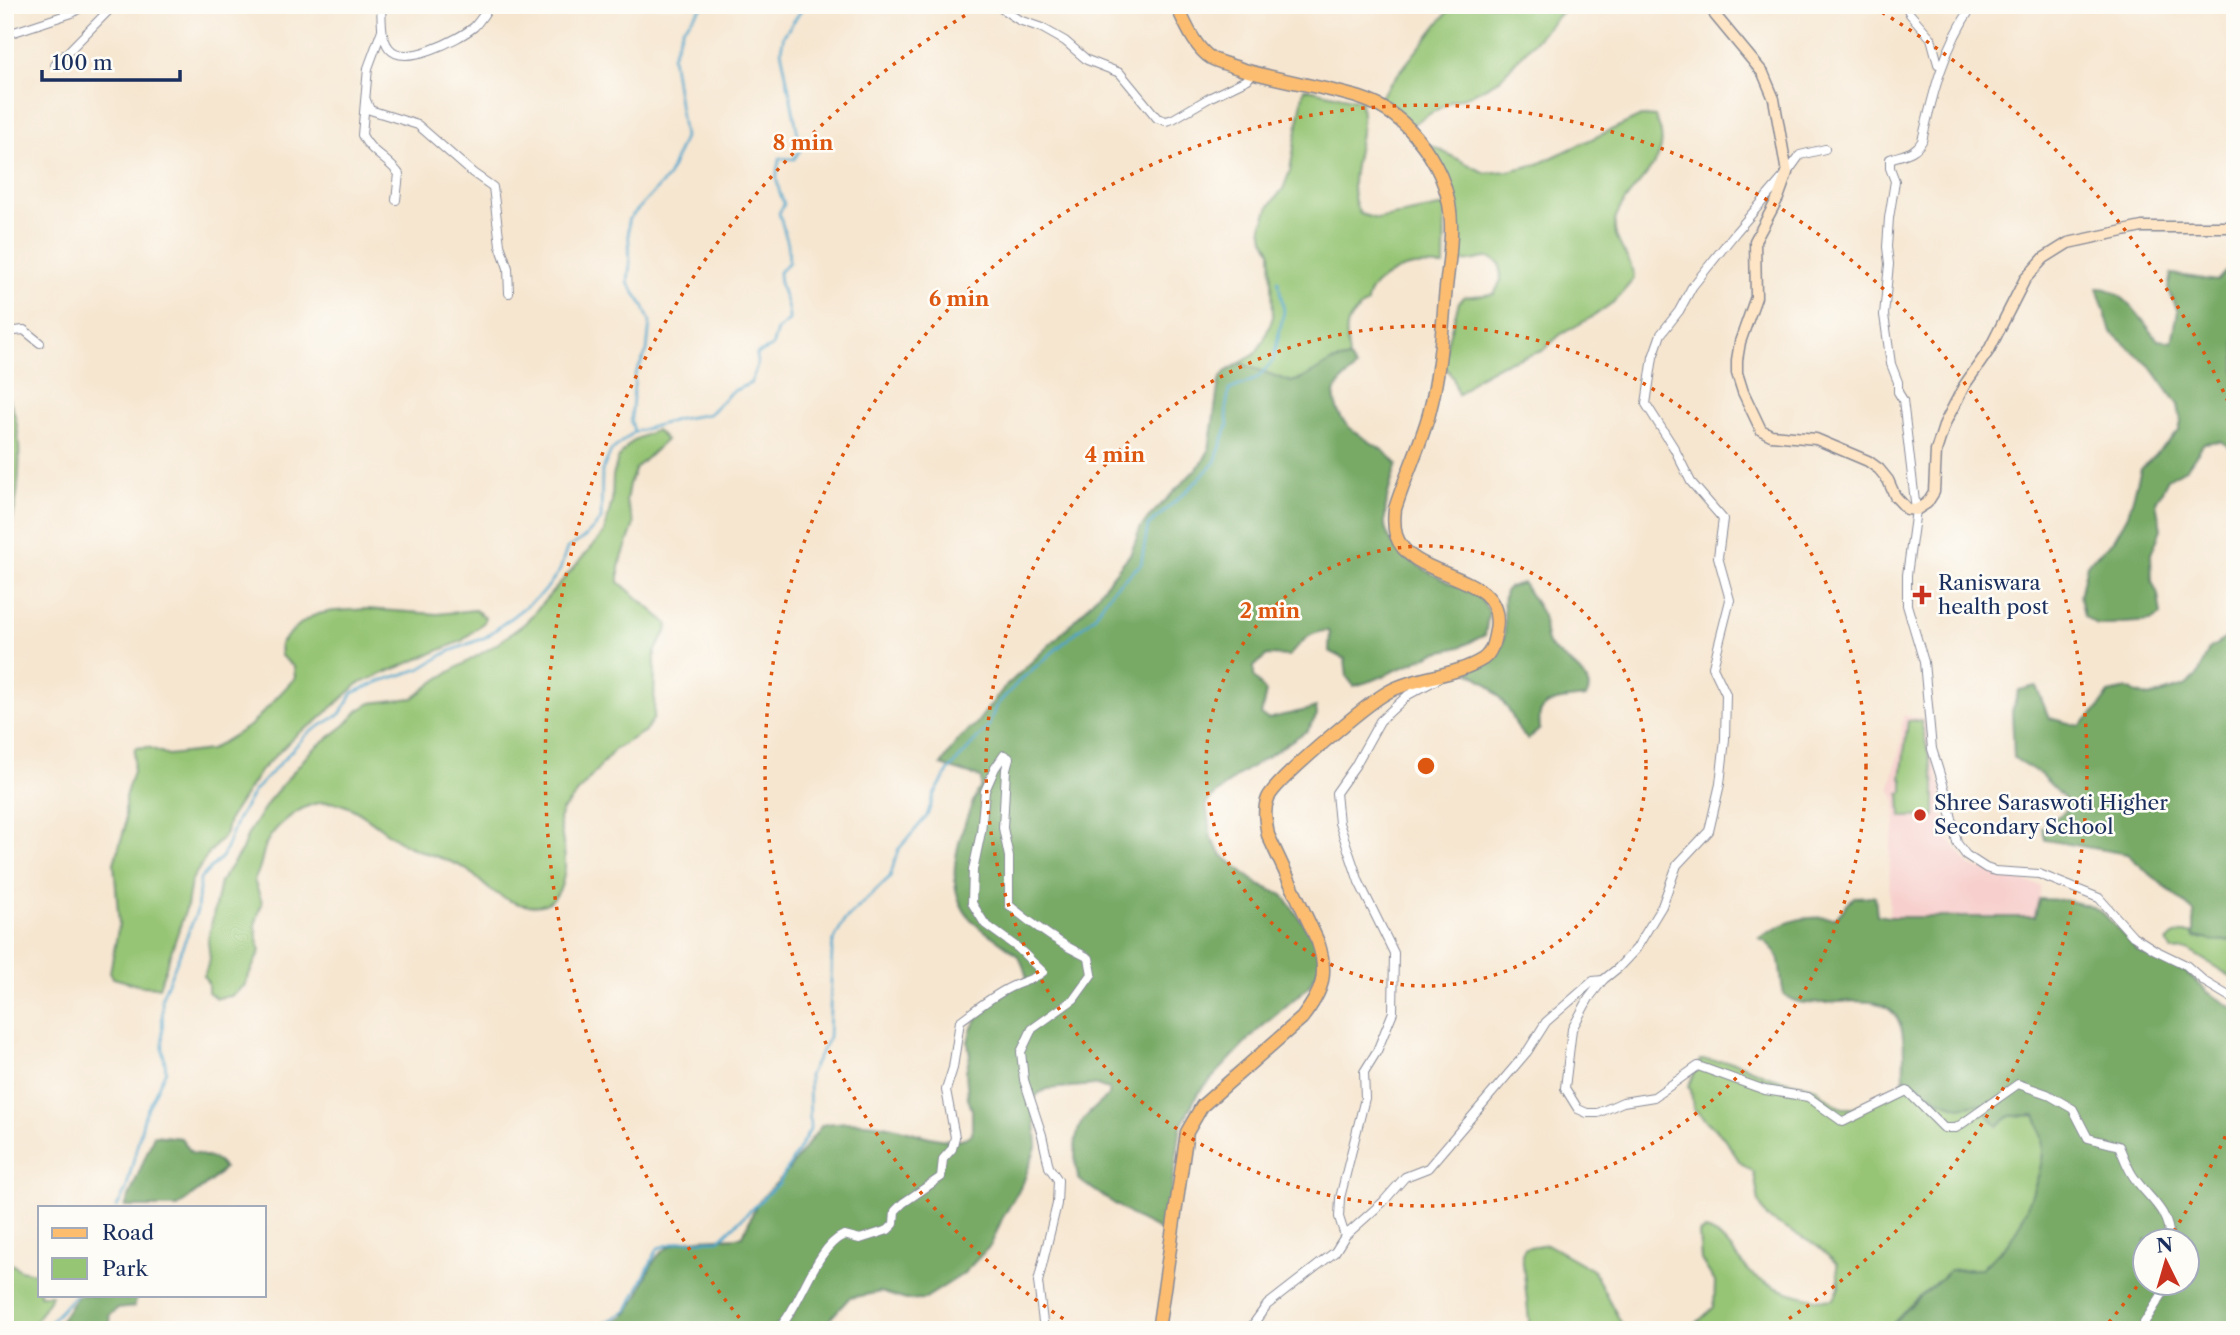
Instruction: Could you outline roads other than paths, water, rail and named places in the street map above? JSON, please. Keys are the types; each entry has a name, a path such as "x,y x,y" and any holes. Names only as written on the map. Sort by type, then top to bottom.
{"main road":[{"path":"1158,1330 1187,1132 1202,1106 1302,1018 1322,986 1323,956 1318,942 1268,835 1265,821 1268,797 1283,778 1386,693 1484,658 1491,651 1496,629 1494,605 1484,592 1452,578 1405,550 1396,537 1394,521 1395,509 1429,414 1444,318 1451,223 1447,195 1440,175 1412,134 1384,110 1362,99 1253,72 1210,57 1189,30 1176,5"},
{"path":"1712,5 1715,15 1763,73 1774,99 1787,173 1778,198 1755,242 1756,297 1740,342 1737,360 1737,373 1743,392 1761,430 1770,435 1816,439 1868,461 1888,480 1895,496 1907,509 1916,510 1927,503 1934,492 1938,440 1945,423 1964,386 1989,350 2025,279 2044,258 2068,243 2142,227 2235,227"}],"street":[{"path":"5,35 72,13 85,5"},
{"path":"55,65 114,5"},
{"path":"381,5 382,30 390,49 398,54 413,54 453,42 476,25 491,5"},
{"path":"996,5 1019,20 1042,28 1065,41 1087,60 1120,73 1157,118 1166,121 1248,79 1253,72"},
{"path":"1906,5 1910,14 1931,38 1938,64 1943,63"},
{"path":"1973,5 1949,44 1919,147 1908,155 1891,159 1890,168 1895,181 1888,227 1889,264 1884,315 1891,364 1898,382 1898,392 1903,400 1916,510 1907,580 1907,605 1924,662 1932,749 1948,800 1957,843 1966,855 1995,871 2039,874 2099,898 2133,936 2186,965 2205,982 2235,1000"},
{"path":"382,30 368,68 362,135 366,144 399,174 396,200"},
{"path":"366,100 370,110 418,125 493,187 500,245 509,268 509,293"},
{"path":"1825,149 1800,155 1692,287 1679,311 1661,334 1653,358 1646,404 1674,448 1691,482 1723,519 1718,557 1730,600 1713,667 1726,694 1720,784 1709,831 1677,865 1662,906 1636,949 1603,980 1589,998 1572,1029 1565,1088 1578,1109 1587,1113 1598,1113 1623,1101 1654,1097 1698,1066 1765,1090 1808,1097 1843,1122 1907,1091 1944,1128 1956,1128 2018,1084 2047,1094 2073,1109 2088,1138 2119,1146 2132,1175 2158,1203 2169,1226"},
{"path":"5,332 24,330 40,343"},
{"path":"1345,1236 1339,1217 1340,1198 1365,1098 1364,1072 1377,1051 1393,1012 1394,953 1359,882 1339,822 1336,793 1355,766 1380,721 1408,695 1451,672"},
{"path":"777,1330 791,1312 802,1288 834,1239 844,1235 860,1239 888,1230 894,1224 895,1211 903,1203 941,1177 943,1159 952,1149 955,1137 946,1090 953,1068 960,1021 1004,990 1017,983 1035,979 1043,972 1018,948 985,924 972,903 973,870 981,832 985,791 1004,755 1009,758 1003,828 1009,857 1009,905 1062,945 1089,958 1092,974 1074,999 1032,1029 1021,1052 1024,1080 1042,1135 1049,1167 1058,1180 1057,1204 1038,1282 1044,1330"},
{"path":"1249,1330 1267,1305 1335,1252 1345,1236 1375,1210 1405,1177 1428,1168 1527,1052 1546,1022 1594,981 1603,980"},
{"path":"2145,1330 2144,1323 2162,1296"}],"waterway":[{"path":"634,431 631,421 635,375 647,351 650,322 643,305 628,283 628,220 668,177 684,137 672,56 683,28 704,5"},
{"path":"118,1206 126,1190 145,1114 166,1070 162,997 197,911 200,879 223,856 237,820 254,791 307,734 340,714 353,693 420,669 448,652 486,637 544,592 560,570 567,548 583,539 601,520 602,471 611,451 634,432 679,419 709,414 731,392 751,383 757,365 757,354 772,347 777,330 789,321 788,308 779,280 779,272 789,262 788,244 779,213 784,204 778,187 777,170 780,158 794,159 801,149 781,50 784,35 805,5"},
{"path":"591,1330 627,1311 658,1248 683,1241 719,1240 779,1183 810,1130 809,1075 829,1037 833,943 844,921 890,877 898,850 927,816 934,795 949,770 988,727 996,706 1019,681 1094,617 1112,590 1141,564 1148,526 1215,462 1228,425 1226,408 1229,390 1256,379 1273,361 1284,311 1278,281"},
{"path":"43,1330 74,1296"}],"place":[{"name":"Raniswara health post","path":"1922,595"},
{"name":"Shree Saraswoti Higher Secondary School","path":"1920,815"}]}
